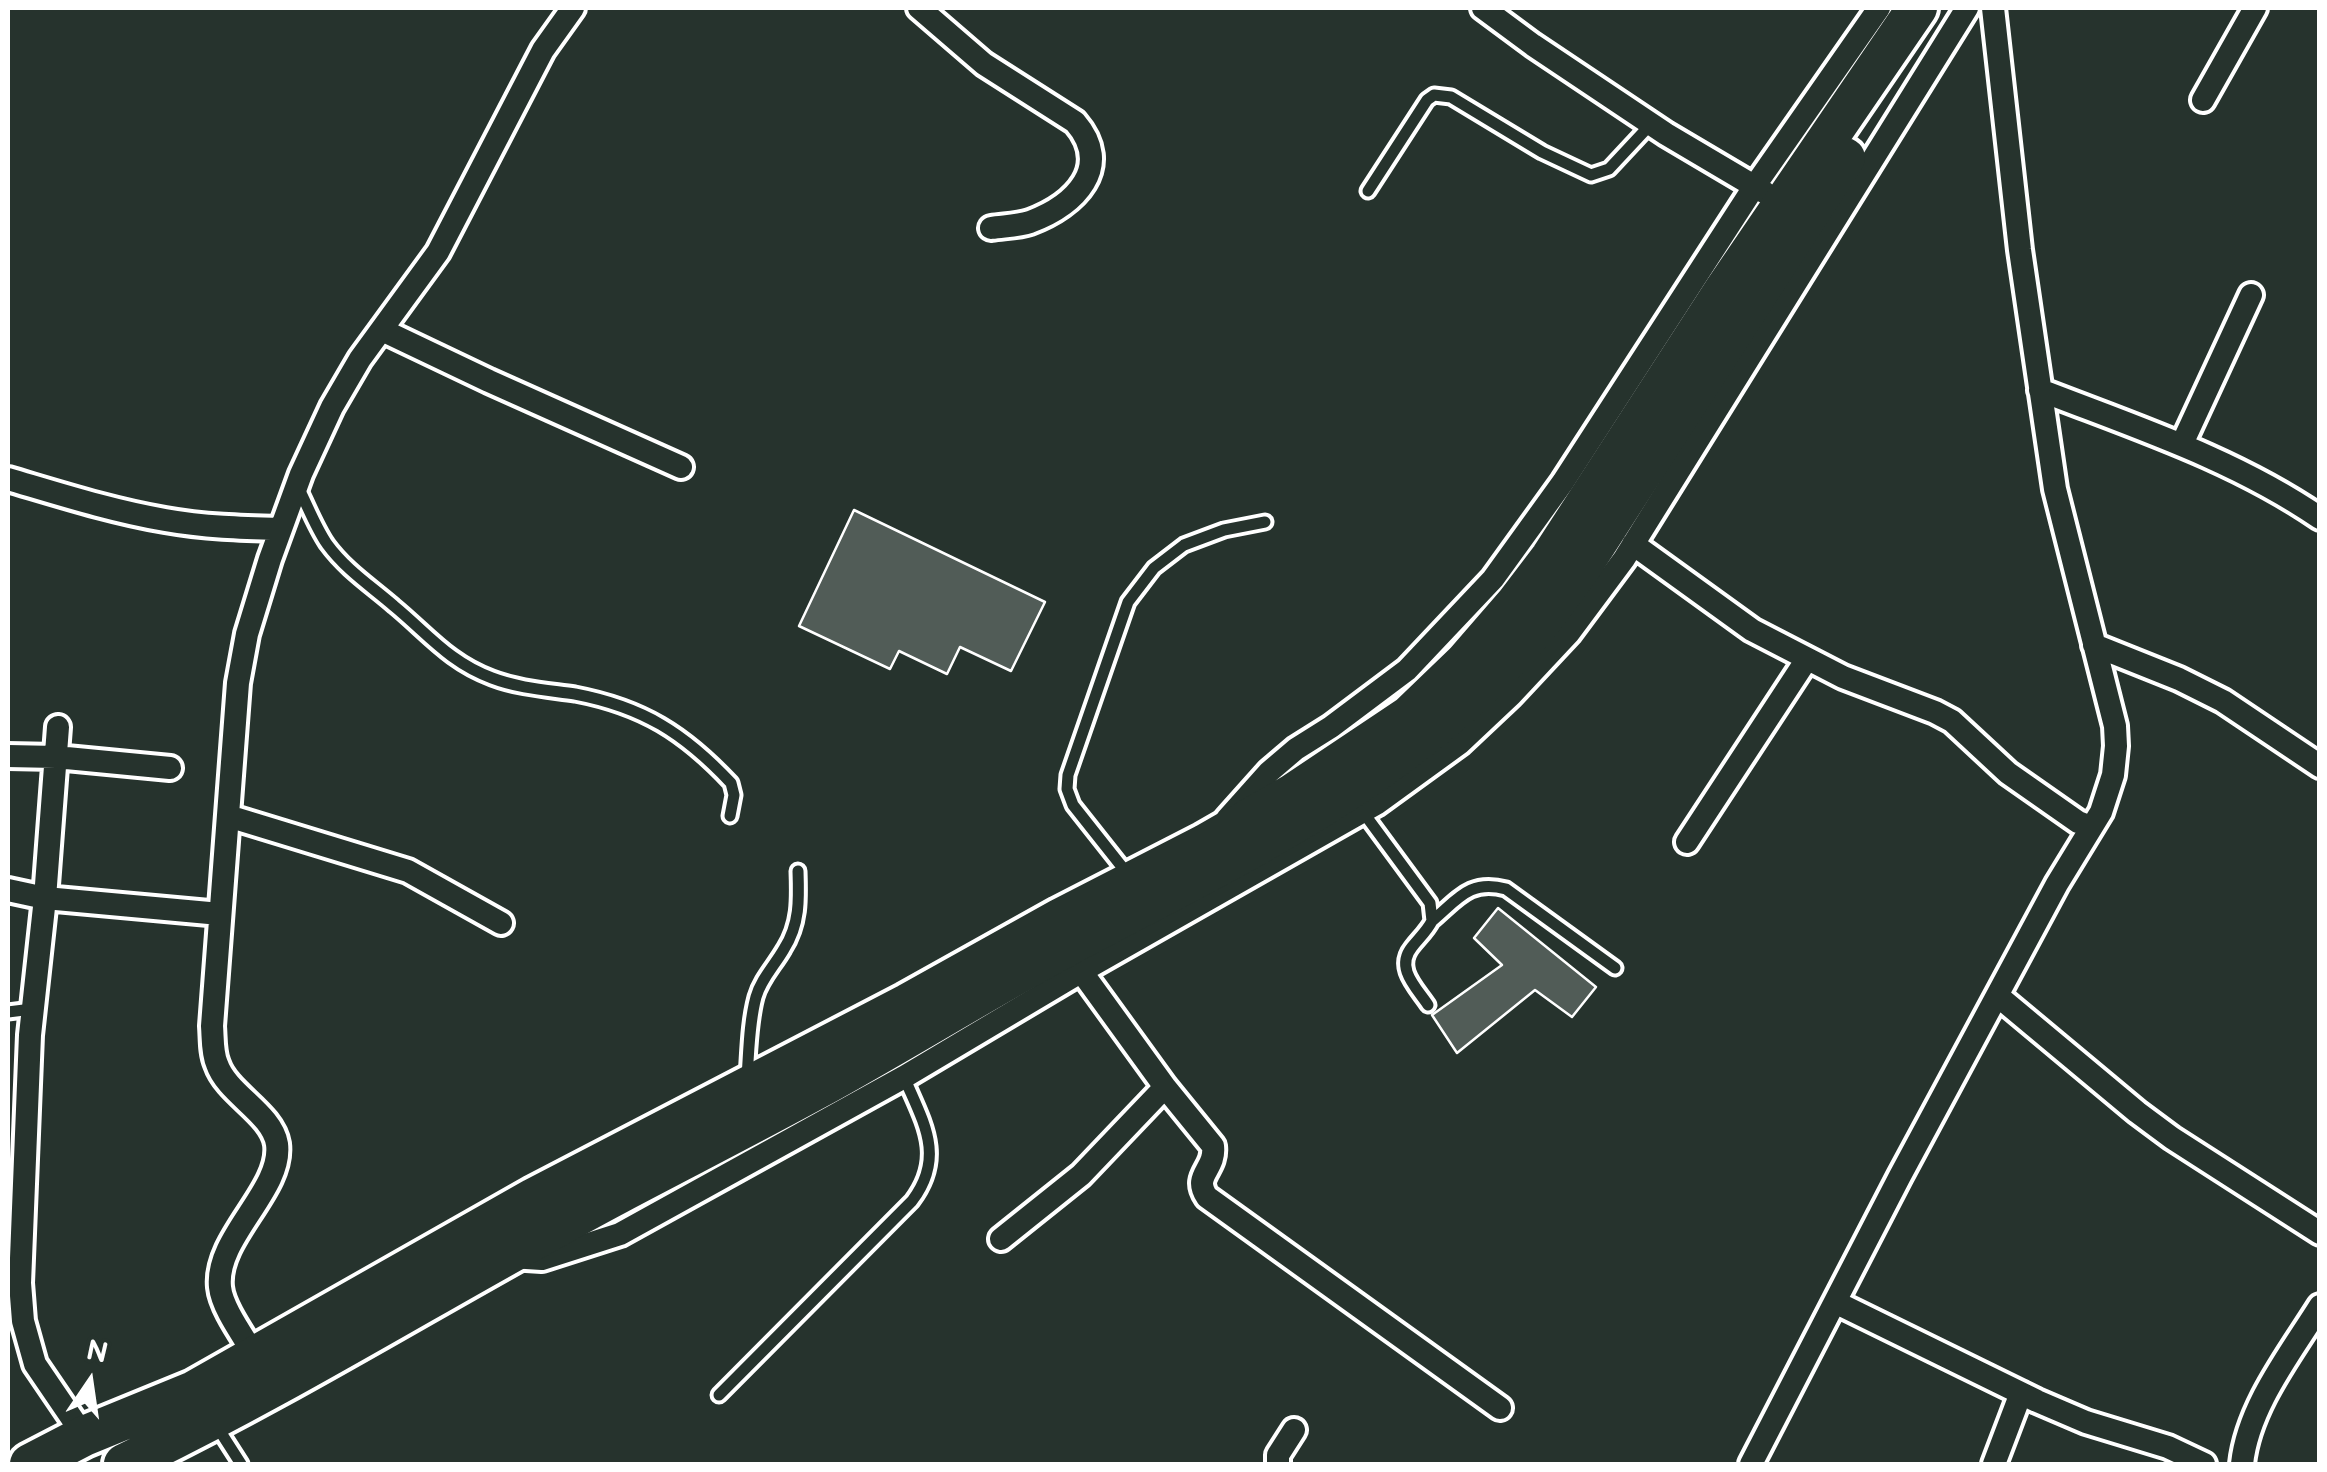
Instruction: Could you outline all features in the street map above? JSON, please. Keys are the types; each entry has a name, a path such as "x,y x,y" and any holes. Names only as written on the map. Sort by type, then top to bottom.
{"highway":[{"path":"30,1464 84,1436 194,1392 534,1198 907,1004 1064,949 1133,881 1292,794 1410,714 1464,662 1551,557 1769,194 1917,8"},
{"path":"124,1464 214,1421 502,1257 1206,875 1366,780 1428,735 1502,667 1548,614 1582,566 1942,8"}],"street":[{"path":"256,1356 224,1302 221,1276 230,1246 266,1186 278,1148 274,1134 223,1076 216,1063 212,1026 238,683 246,634 297,486 332,407 360,360 438,252 543,50 573,8"},
{"path":"918,8 984,64 1075,122 1090,150 1089,175 1079,191 1028,222 991,228"},
{"path":"1483,8 1651,124 1769,194 1879,8"},
{"path":"502,1257 542,1259 620,1234 904,1077 1064,949 1363,812 1460,743 1569,632 1633,544 1966,8"},
{"path":"1752,1464 1900,1176 2057,884 2101,812 2113,775 2115,726 2055,488 2020,250 1993,8"},
{"path":"2203,100 2254,8"},
{"path":"2182,444 2251,295"},
{"path":"382,330 681,467"},
{"path":"2040,390 2182,444 2264,484 2320,518"},
{"path":"8,480 164,520 281,529"},
{"path":"1633,544 1752,630 1843,677 1952,721 2027,787 2078,822 2092,827"},
{"path":"2094,645 2179,679 2223,702 2320,766"},
{"path":"1687,842 1807,659"},
{"path":"58,727 32,1009 20,1283 23,1321 35,1364 84,1436"},
{"path":"8,756 170,768"},
{"path":"228,816 408,871 501,923"},
{"path":"8,890 45,898 220,914"},
{"path":"1064,949 1165,1087 1214,1146 1214,1159 1202,1181 1207,1197 1500,1408"},
{"path":"1998,996 2172,1138 2320,1233"},
{"path":"1001,1239 1081,1175 1165,1087"},
{"path":"1836,1302 2086,1422 2168,1446 2204,1464"},
{"path":"2242,1464 2259,1409 2320,1306"},
{"path":"1994,1464 2021,1393"},
{"path":"1278,1464 1278,1456 1294,1430"}],"lane":[{"path":"1368,190 1434,95 1451,97 1542,152 1591,175 1609,169 1651,124"},
{"path":"297,486 325,541 340,561 453,660 497,680 613,703 658,721 731,783 734,795 730,816"},
{"path":"1133,881 1080,816 1067,789 1068,774 1128,602 1154,568 1184,545 1224,530 1265,522"},
{"path":"1363,812 1430,903 1430,926 1408,950 1405,964 1406,972 1428,1005"},
{"path":"746,1086 756,998 794,928 799,904 798,871"},
{"path":"1432,920 1477,886 1506,889 1615,968"},
{"path":"8,1012 32,1009"},
{"path":"719,1395 925,1184 931,1150 904,1077"},
{"path":"214,1421 241,1464"}],"building":[{"path":"854,510 1045,602 1011,671 960,647 947,674 899,651 890,669 799,626"},
{"path":"1498,908 1596,987 1572,1017 1535,990 1457,1053 1432,1015 1502,965 1474,938"}]}
